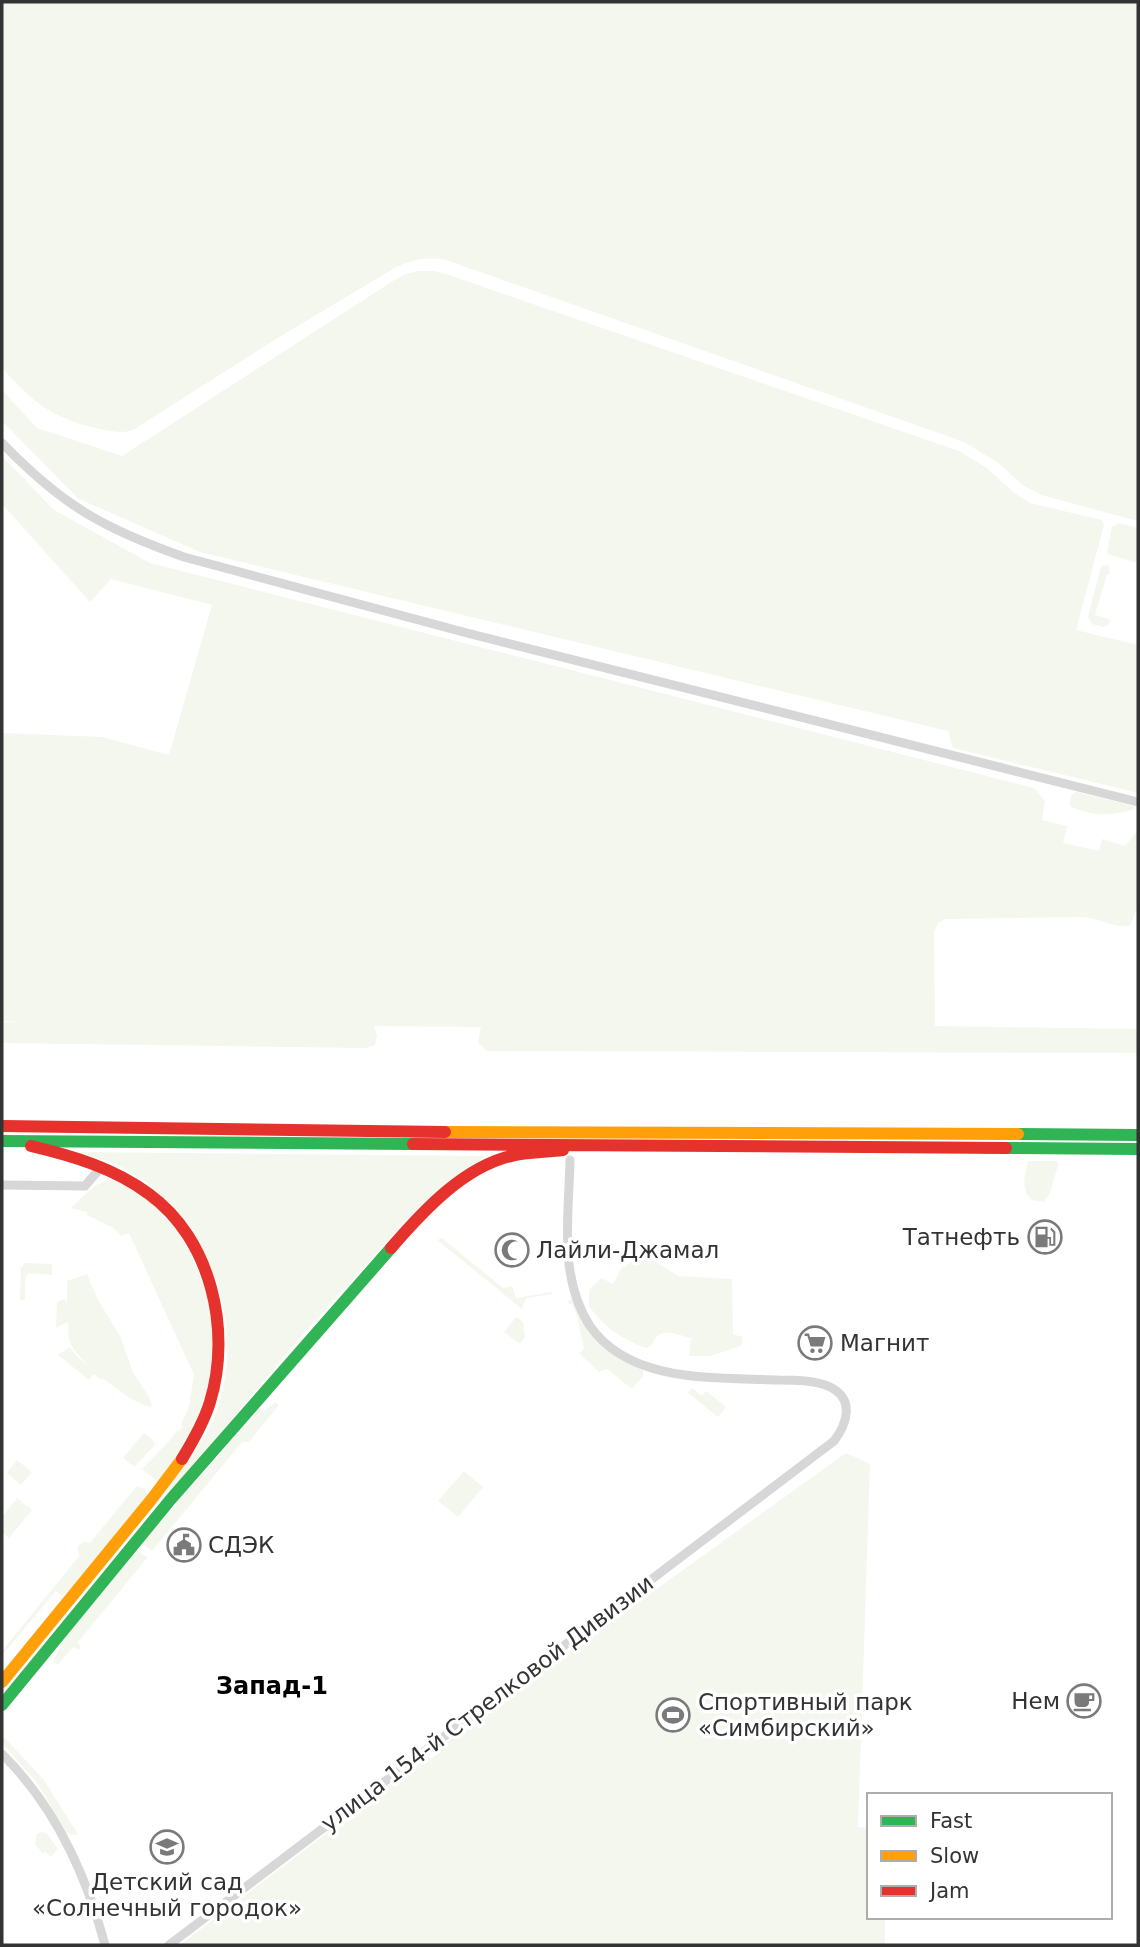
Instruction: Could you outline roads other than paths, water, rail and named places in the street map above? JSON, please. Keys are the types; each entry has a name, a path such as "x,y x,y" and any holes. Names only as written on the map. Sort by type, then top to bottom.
{"main road":[{"path":"2,1126 848,1139 1138,1149"},
{"path":"6,1142 636,1144 956,1135 1138,1135"},
{"path":"2,1682 160,1489 191,1445 208,1407 218,1366 220,1339 206,1271 184,1231 154,1198 102,1166 6,1142"},
{"path":"2,1705 172,1499 371,1268 408,1228 457,1183 484,1167 513,1155 636,1144"},
{"path":"160,1489 172,1499"},
{"path":"35,1641 46,1650"}],"street":[{"path":"2,443 38,480 81,512 138,541 184,557 467,633 1138,802"},
{"name":"улица 154-й Стрелковой Дивизии","path":"169,1945 834,1441 845,1424 846,1406 843,1399 830,1387 784,1380 690,1375 652,1368 617,1351 592,1328 577,1298 570,1275 570,1160"},
{"path":"2,1185 85,1186 102,1166"},
{"path":"2,1754 31,1786 73,1852 96,1909 105,1945"}],"place":[{"name":"Татнефть","path":"1045,1237"},
{"name":"Лайли-Джамал","path":"512,1250"},
{"name":"Магнит","path":"815,1343"},
{"name":"СДЭК","path":"184,1545"},
{"name":"Нем","path":"1084,1701"},
{"name":"Спортивный парк «Симбирский»","path":"673,1715"},
{"name":"Детский сад «Солнечный городок»","path":"167,1847"}],"district":[{"name":"Запад-1","path":"272,1686"}]}
